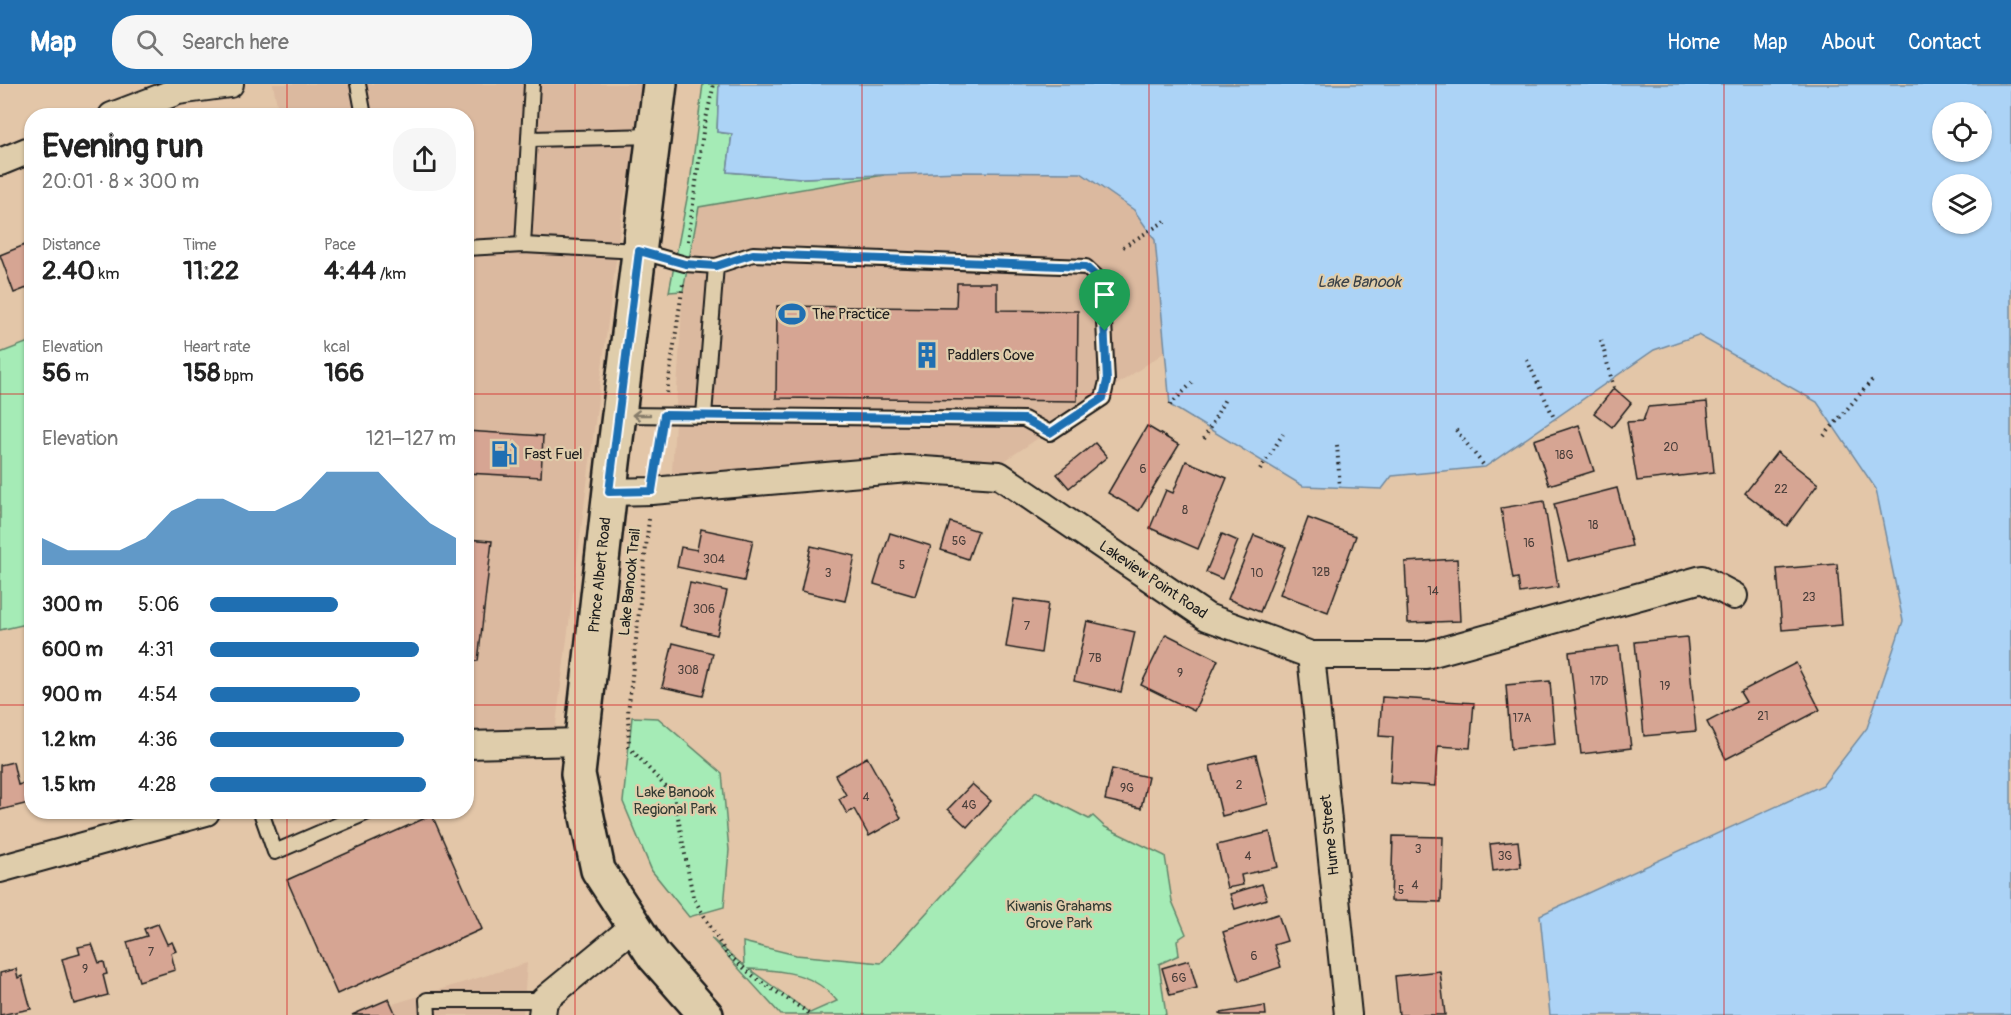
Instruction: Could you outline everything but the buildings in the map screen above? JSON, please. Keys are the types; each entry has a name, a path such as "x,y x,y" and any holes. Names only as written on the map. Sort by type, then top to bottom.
{"main road":[{"name":"Prince Albert Road","path":"660,84 609,492 578,774 598,870 654,956 706,1015"}],"street":[{"path":"133,108 178,91 230,84"},
{"path":"0,162 24,152"},
{"name":"Lakeview Point Road","path":"609,492 652,491 908,469 999,475 1207,617 1311,655 1426,655 1702,579 1734,596"},
{"name":"Hume Street","path":"1311,655 1348,1015"},
{"path":"474,745 581,742"},
{"path":"0,868 180,819"},
{"path":"543,1008 633,927"}],"lane":[{"path":"358,84 362,108"},
{"path":"523,245 531,139 532,84"},
{"path":"531,139 654,136"},
{"path":"474,248 523,245 639,251 685,264 716,266 753,254 1086,267 1102,282 1107,381 1103,398 1050,433 1024,419 619,415"},
{"path":"704,415 716,266"},
{"path":"263,819 275,852 352,819"},
{"path":"429,1015 427,1000 543,1008"}],"path":[{"name":"Lake Banook Trail","path":"714,84 703,132 652,491 628,713 629,747 674,796 693,897 726,953 758,980 812,1015"},
{"path":"1123,247 1167,220"},
{"path":"1601,340 1614,388"},
{"path":"1527,360 1555,420"},
{"path":"1170,405 1195,380"},
{"path":"1824,436 1872,380"},
{"path":"1204,439 1225,399"},
{"path":"1456,430 1485,467"},
{"path":"1260,470 1283,434"},
{"path":"1337,445 1340,487"}],"shaded area":[{"path":"273,84 650,84 624,198 552,755 474,760 474,108 278,108"},
{"path":"959,172 1081,173 1134,210 1155,240 1165,352 1000,464 671,488 683,291 699,207 884,175"},
{"path":"527,963 523,1015 357,1015"}],"green space":[{"path":"703,84 719,84 717,132 732,134 727,172 802,178 884,175 699,207 683,291 669,292 690,183"},
{"path":"24,344 24,625 0,630 0,353"},
{"name":"Lake Banook Regional Park","path":"632,717 658,718 722,773 729,850 724,907 689,917 652,871 623,802"},
{"name":"Kiwanis Grahams Grove Park","path":"1036,792 1089,819 1093,816 1105,827 1165,856 1172,901 1186,934 1177,940 1179,955 1159,964 1166,1015 781,1015 711,938 744,966 743,942 796,955 881,963","holes":["749,969 786,972 808,979 819,984 837,1001 810,1013"]}],"water":[{"name":"Lake Banook","path":"719,84 2011,84 2011,1015 1550,1015 1540,915 1823,785 1867,728 1903,621 1876,489 1817,402 1698,335 1654,350 1485,467 1392,476 1382,489 1303,486 1170,405 1155,240 1134,210 1081,173 959,172 802,178 727,172 732,134 717,132"}],"place":[{"name":"The Practice","path":"792,314"},
{"name":"Paddlers Cove","path":"927,355"},
{"name":"Fast Fuel","path":"504,454"}],"route":[{"path":"639,251 685,264 716,266 753,254 1086,267 1102,282 1105,331 1107,381 1103,398 1050,433 1024,419 664,415 652,491 609,492 639,251"}]}
